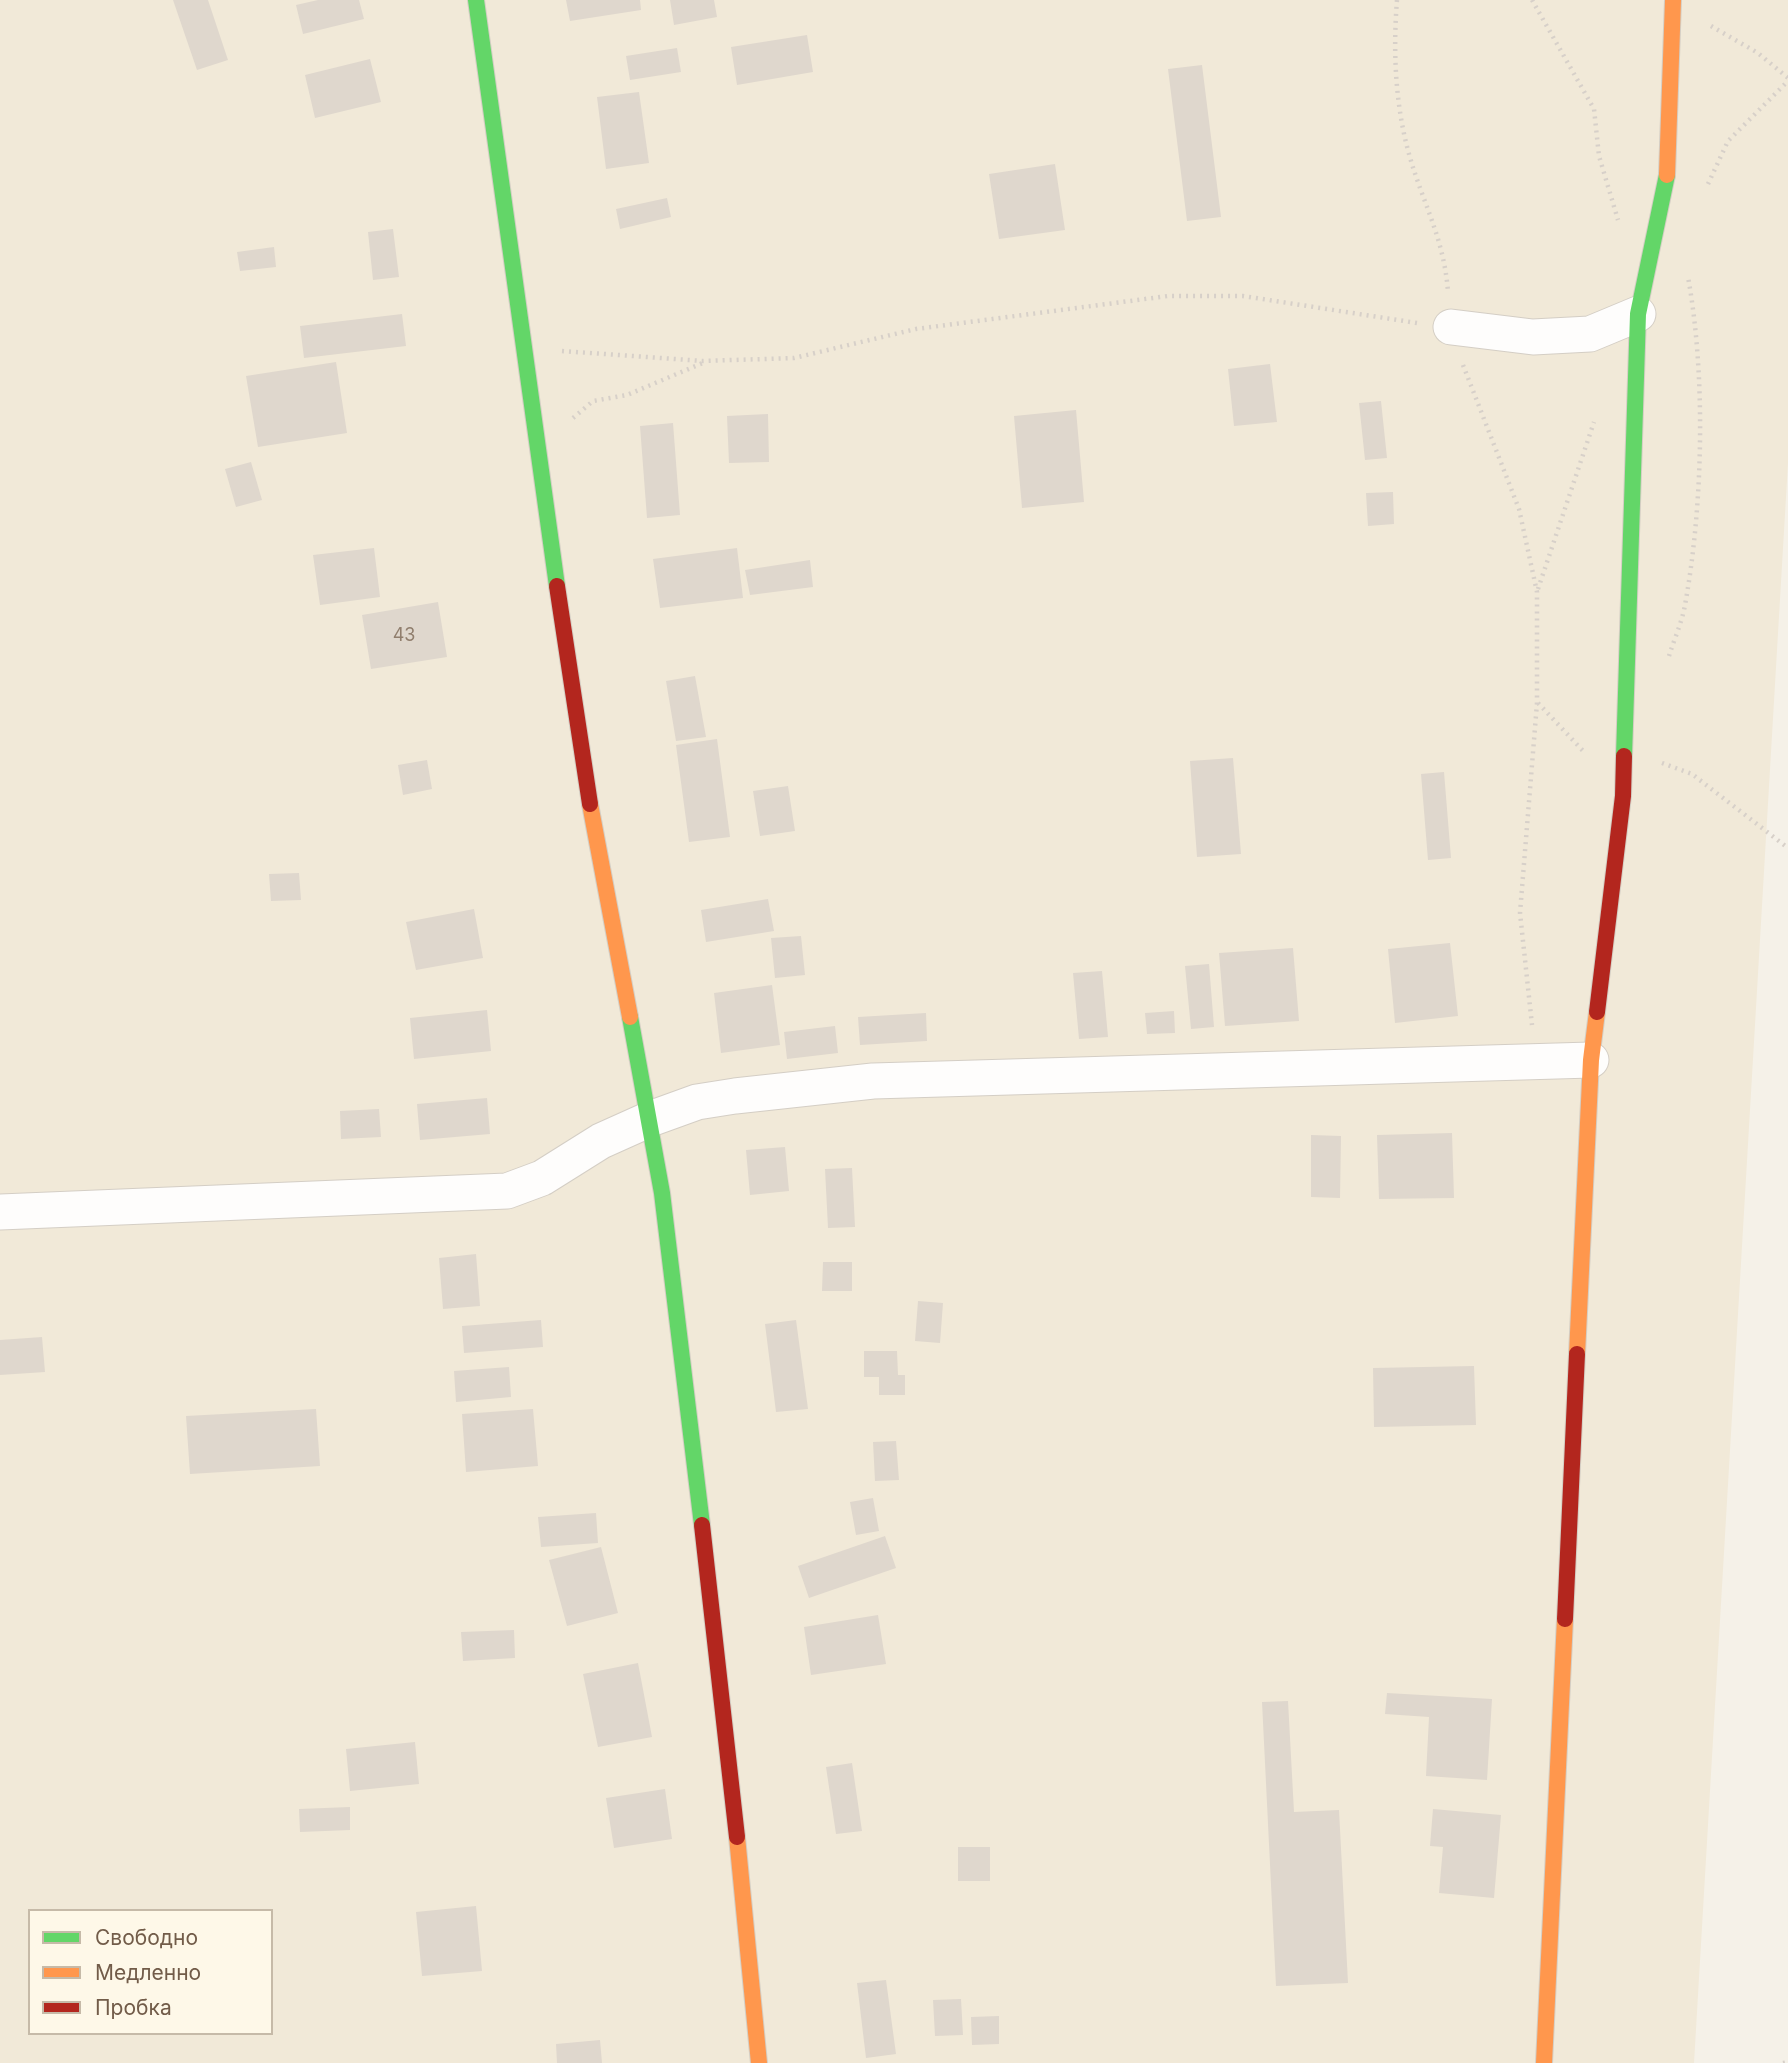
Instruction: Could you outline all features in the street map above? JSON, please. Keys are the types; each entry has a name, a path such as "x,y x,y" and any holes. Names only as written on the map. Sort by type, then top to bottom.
{"street":[{"path":"476,0 536,447 587,785 650,1119 720,1668 759,2063"},
{"path":"1544,2063 1591,1060 1623,796 1621,766 1638,314 1667,181 1673,0"},
{"path":"1451,327 1533,337 1590,334 1638,314"},
{"path":"0,1212 507,1191 542,1178 601,1141 697,1101 873,1081 1591,1060"}],"path":[{"path":"1397,0 1393,52 1408,152 1445,256 1451,327 1519,509 1537,592 1537,703 1520,913 1536,1061"},
{"path":"1532,0 1594,108 1602,169 1618,219 1645,281"},
{"path":"1704,22 1758,53 1788,78"},
{"path":"523,348 708,361 794,358 916,329 1168,296 1243,296 1451,327"},
{"path":"536,447 593,401 627,395 708,361"},
{"path":"1537,592 1596,417"},
{"path":"1656,761 1692,774 1788,848"},
{"path":"1783,2063 1788,2062"}],"shaded area":[{"path":"0,0 1788,0 1788,463 1694,2063 0,2063"}],"building":[{"path":"173,0 208,0 228,60 197,70"},
{"path":"318,0 359,0 364,19 303,34 296,5"},
{"path":"566,0 640,0 641,10 570,21"},
{"path":"670,0 714,0 717,17 674,25"},
{"path":"807,35 813,72 737,85 731,47"},
{"path":"677,48 681,72 630,80 626,56"},
{"path":"370,59 381,102 315,118 305,75"},
{"path":"1202,65 1221,217 1187,221 1168,69"},
{"path":"639,92 649,163 606,169 597,97"},
{"path":"1055,164 1065,230 999,239 989,174"},
{"path":"667,198 671,217 620,229 616,209"},
{"path":"393,229 399,277 373,280 368,232"},
{"path":"274,247 276,267 240,271 237,252"},
{"path":"402,314 406,346 304,358 300,326"},
{"path":"336,362 347,433 258,447 246,376"},
{"path":"1270,364 1277,422 1234,426 1228,369"},
{"path":"1381,401 1387,458 1365,460 1359,403"},
{"path":"1076,410 1084,502 1022,508 1014,416"},
{"path":"768,414 769,462 729,463 727,416"},
{"path":"673,423 680,515 647,518 640,426"},
{"path":"251,462 262,500 236,507 225,469"},
{"path":"1393,492 1394,524 1368,526 1366,493"},
{"path":"374,548 380,597 320,605 313,555"},
{"path":"737,548 743,598 660,608 653,559"},
{"path":"810,560 813,587 750,595 745,570"},
{"path":"438,602 447,657 371,669 362,615"},
{"path":"695,676 706,737 676,741 666,681"},
{"path":"717,739 730,837 689,842 676,745"},
{"path":"1233,758 1241,854 1197,857 1190,761"},
{"path":"427,760 432,789 403,795 398,765"},
{"path":"1444,772 1451,858 1428,860 1421,774"},
{"path":"788,786 795,831 760,836 753,791"},
{"path":"299,873 301,900 271,901 269,874"},
{"path":"768,899 774,931 706,942 701,910"},
{"path":"474,909 483,958 416,970 406,922"},
{"path":"801,936 805,975 775,978 771,938"},
{"path":"1450,943 1458,1016 1395,1023 1388,949"},
{"path":"1293,948 1299,1021 1225,1026 1219,953"},
{"path":"1209,964 1214,1027 1191,1029 1185,966"},
{"path":"1102,971 1108,1037 1079,1039 1073,973"},
{"path":"772,985 780,1045 721,1053 714,993"},
{"path":"487,1010 491,1051 414,1059 410,1018"},
{"path":"1174,1011 1175,1033 1147,1034 1145,1013"},
{"path":"926,1013 927,1041 860,1045 858,1017"},
{"path":"835,1026 838,1053 787,1059 784,1032"},
{"path":"487,1098 490,1134 420,1140 417,1104"},
{"path":"379,1109 381,1137 341,1139 340,1111"},
{"path":"1452,1133 1454,1198 1379,1199 1377,1135"},
{"path":"1311,1135 1341,1136 1340,1198 1311,1197"},
{"path":"785,1147 789,1191 750,1195 746,1150"},
{"path":"852,1168 855,1227 828,1228 825,1169"},
{"path":"476,1254 480,1306 443,1309 439,1258"},
{"path":"823,1262 852,1262 852,1291 822,1291"},
{"path":"918,1301 943,1303 940,1343 915,1341"},
{"path":"541,1320 543,1347 464,1353 462,1326"},
{"path":"796,1320 808,1409 776,1412 765,1324"},
{"path":"42,1337 45,1372 0,1375 0,1340"},
{"path":"864,1351 897,1351 898,1375 905,1375 905,1395 879,1395 879,1377 864,1377"},
{"path":"1474,1366 1476,1425 1374,1427 1373,1368"},
{"path":"509,1367 511,1397 456,1402 454,1371"},
{"path":"316,1409 320,1466 190,1474 186,1416"},
{"path":"533,1409 538,1466 466,1472 462,1414"},
{"path":"896,1441 899,1480 875,1481 873,1442"},
{"path":"873,1498 879,1531 856,1535 850,1502"},
{"path":"596,1513 598,1543 541,1547 538,1517"},
{"path":"885,1536 896,1568 809,1598 798,1566"},
{"path":"601,1547 618,1613 567,1626 549,1560"},
{"path":"878,1615 886,1664 811,1675 804,1627"},
{"path":"514,1630 515,1658 463,1661 461,1632"},
{"path":"638,1663 652,1737 598,1747 583,1674"},
{"path":"1387,1693 1492,1699 1487,1780 1426,1776 1429,1717 1385,1714"},
{"path":"1288,1701 1294,1812 1339,1810 1348,1983 1276,1986 1262,1702"},
{"path":"415,1742 419,1784 350,1791 346,1749"},
{"path":"852,1763 862,1831 836,1834 826,1767"},
{"path":"665,1789 672,1839 614,1848 606,1798"},
{"path":"350,1807 350,1830 300,1832 299,1809"},
{"path":"1433,1809 1501,1815 1494,1898 1439,1893 1443,1847 1430,1846"},
{"path":"958,1847 990,1847 990,1881 958,1881"},
{"path":"476,1906 482,1971 422,1976 416,1912"},
{"path":"886,1980 896,2054 866,2058 857,1983"},
{"path":"961,1999 963,2035 935,2036 933,2000"},
{"path":"999,2016 999,2044 972,2045 971,2017"},
{"path":"600,2040 602,2063 557,2063 556,2044"}],"traffic: fast":[{"path":"476,0 557,586"},
{"path":"1624,756 1638,314 1667,175"},
{"path":"630,1017 662,1193 702,1525"}],"traffic: slow":[{"path":"1667,175 1673,0"},
{"path":"590,804 630,1017"},
{"path":"1577,1354 1591,1060 1597,1012"},
{"path":"1544,2063 1565,1619"},
{"path":"737,1837 759,2063"}],"traffic: jam":[{"path":"557,586 590,804"},
{"path":"1597,1012 1623,796 1624,756"},
{"path":"1565,1619 1577,1354"},
{"path":"702,1525 737,1837"}]}
